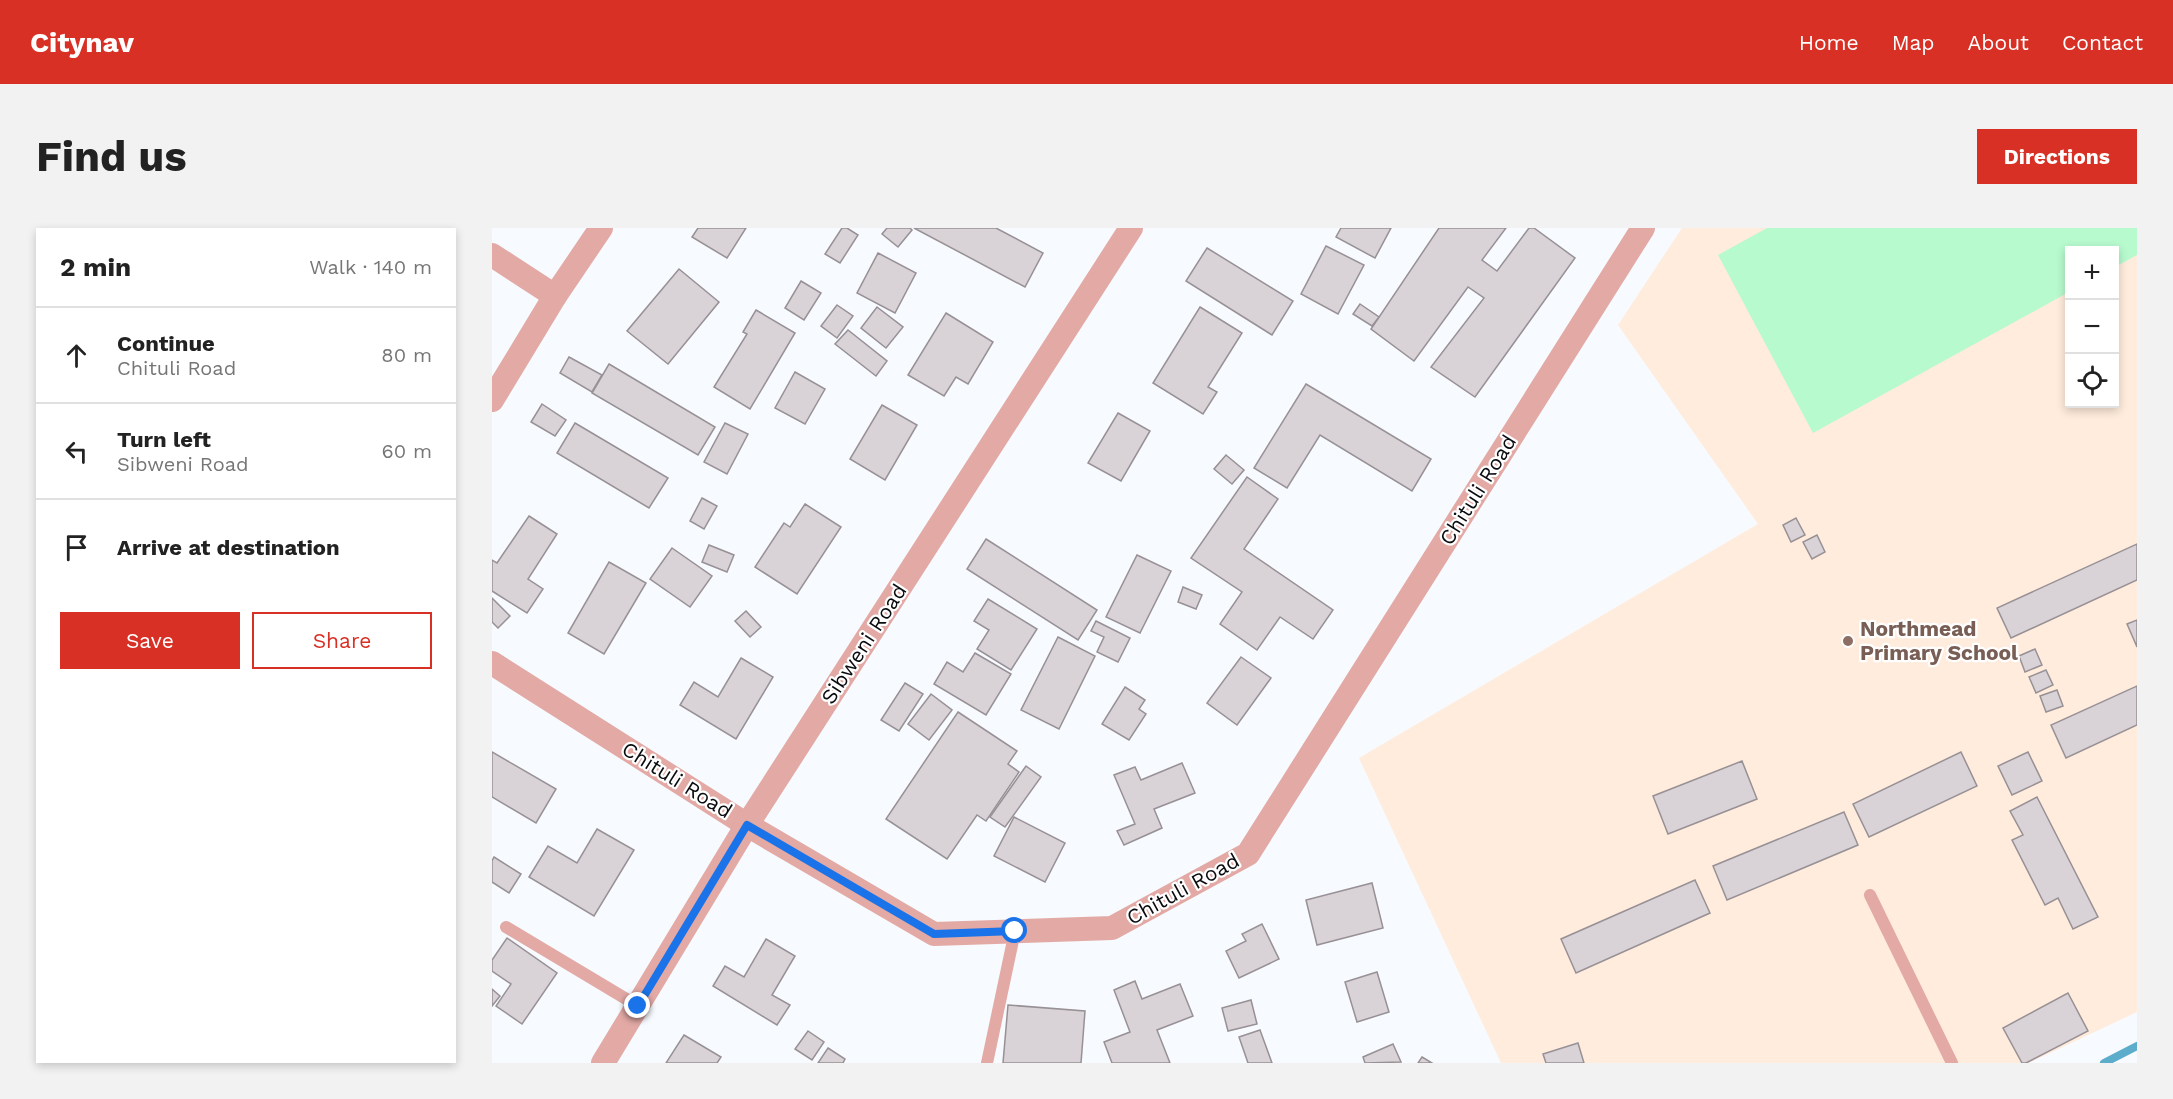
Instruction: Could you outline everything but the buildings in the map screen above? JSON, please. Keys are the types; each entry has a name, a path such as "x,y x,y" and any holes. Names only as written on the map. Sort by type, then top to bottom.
{"street":[{"path":"492,400 555,296 601,228"},
{"name":"Sibweni Road","path":"603,1063 747,825 1131,228"},
{"name":"Chituli Road","path":"492,663 747,825 934,934 1112,928 1248,854 1643,228"},
{"path":"492,255 555,296"}],"lane":[{"path":"1870,895 1952,1063"},
{"path":"506,927 638,1006"},
{"path":"987,1063 1015,931"}],"shaded area":[{"name":"Northmead Primary School","path":"1682,228 2137,228 2137,1012 2029,1063 1501,1063 1359,758 1758,524 1618,325"}],"green space":[{"path":"1767,228 2137,228 2137,255 2119,265 2119,246 2065,246 2065,294 1813,433 1718,255"}],"waterway":[{"path":"2104,1063 2137,1046"}],"place":[{"name":"Northmead Primary School","path":"1848,641"}],"route":[{"path":"638,1006 747,825 934,934 1015,931"}]}
